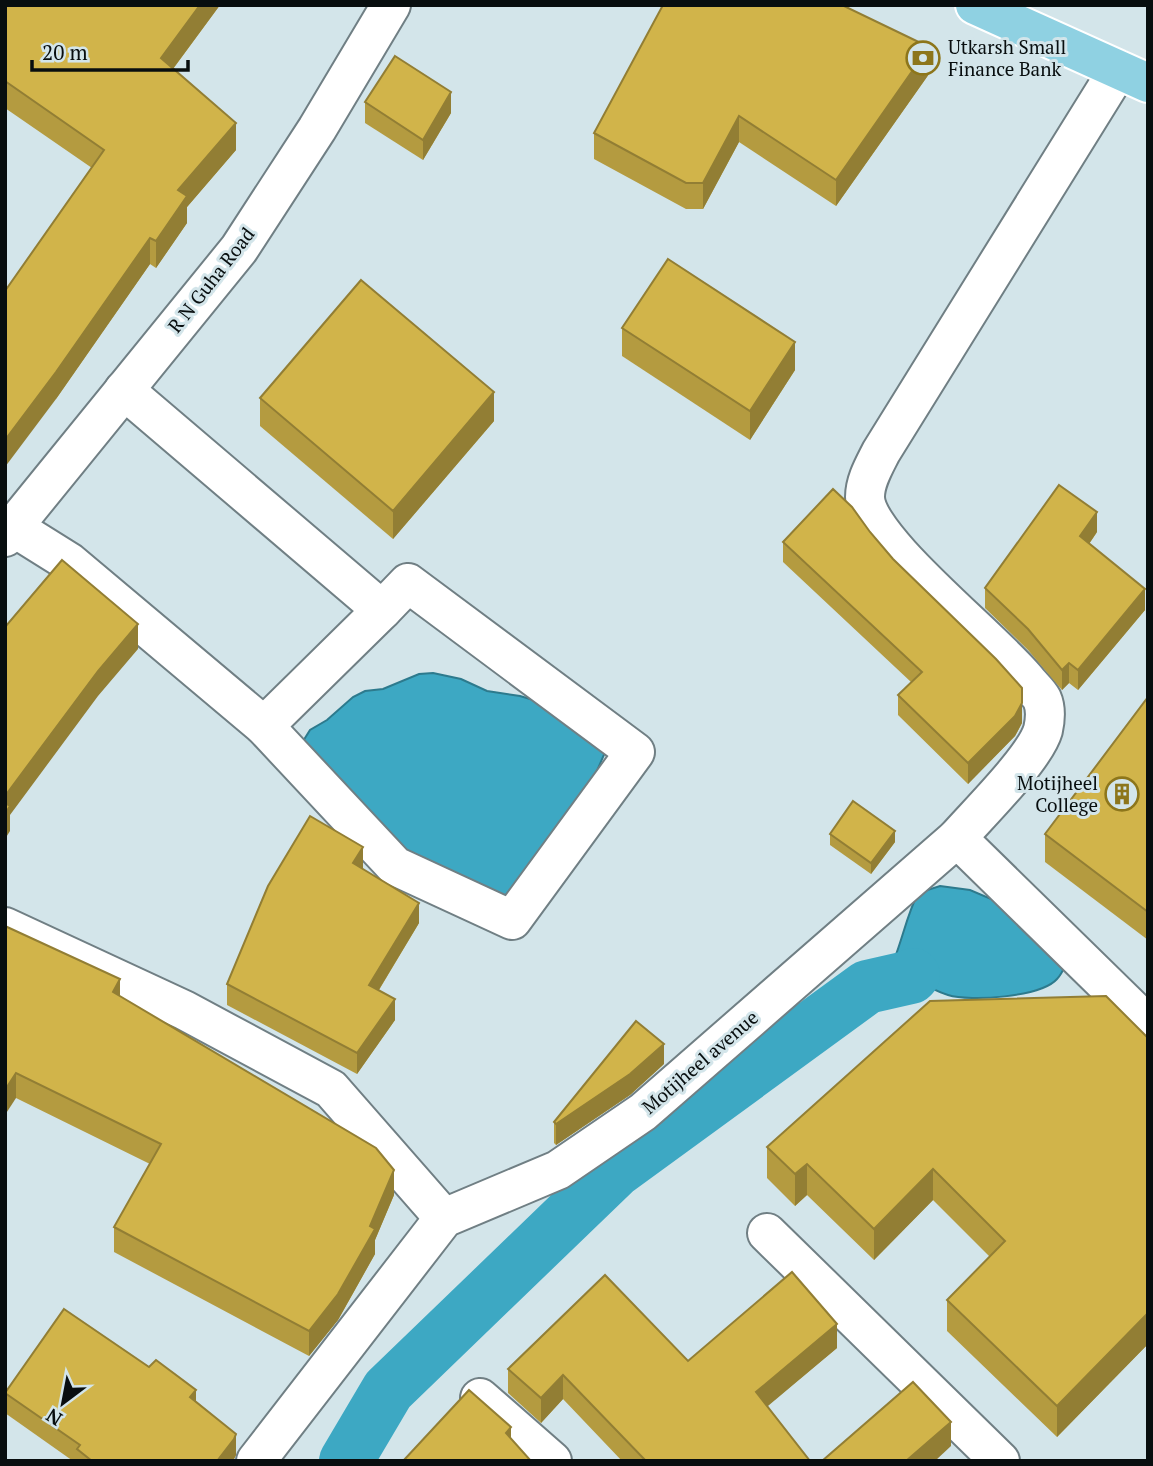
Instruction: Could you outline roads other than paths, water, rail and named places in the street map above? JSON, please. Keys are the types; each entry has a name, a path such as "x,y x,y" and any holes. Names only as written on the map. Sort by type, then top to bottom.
{"main road":[{"path":"975,5 1133,76"}],"street":[{"name":"R N Guha Road","path":"9,532 239,248 317,129 391,5"},
{"name":"Motijheel avenue","path":"256,1461 444,1217 558,1170 643,1112 957,838 1032,752 1043,731 1045,714 1042,699 1014,664 886,539 869,513 865,498 868,480 881,452 1133,76"},
{"path":"124,390 382,610"},
{"path":"9,532 69,562 264,726 395,866 512,920 635,752 408,583 264,726"},
{"path":"957,838 1148,1025"},
{"path":"5,927 184,1010 331,1089 444,1217"},
{"path":"767,1233 1000,1461"},
{"path":"480,1398 552,1461"}],"water":[{"path":"433,673 461,679 487,691 540,702 606,750 587,794 523,900 433,880 300,746 310,730 327,720 353,697 365,691 383,689 419,674"},
{"path":"940,886 970,890 1003,904 1068,960 1059,977 1049,985 1021,994 972,998 948,995 912,976 894,960 918,893"}],"waterway":[{"path":"346,1461 388,1390 615,1171 867,987 913,975"}],"place":[{"name":"Utkarsh Small Finance Bank","path":"923,58"},
{"name":"Motijheel College","path":"1122,794"}]}
